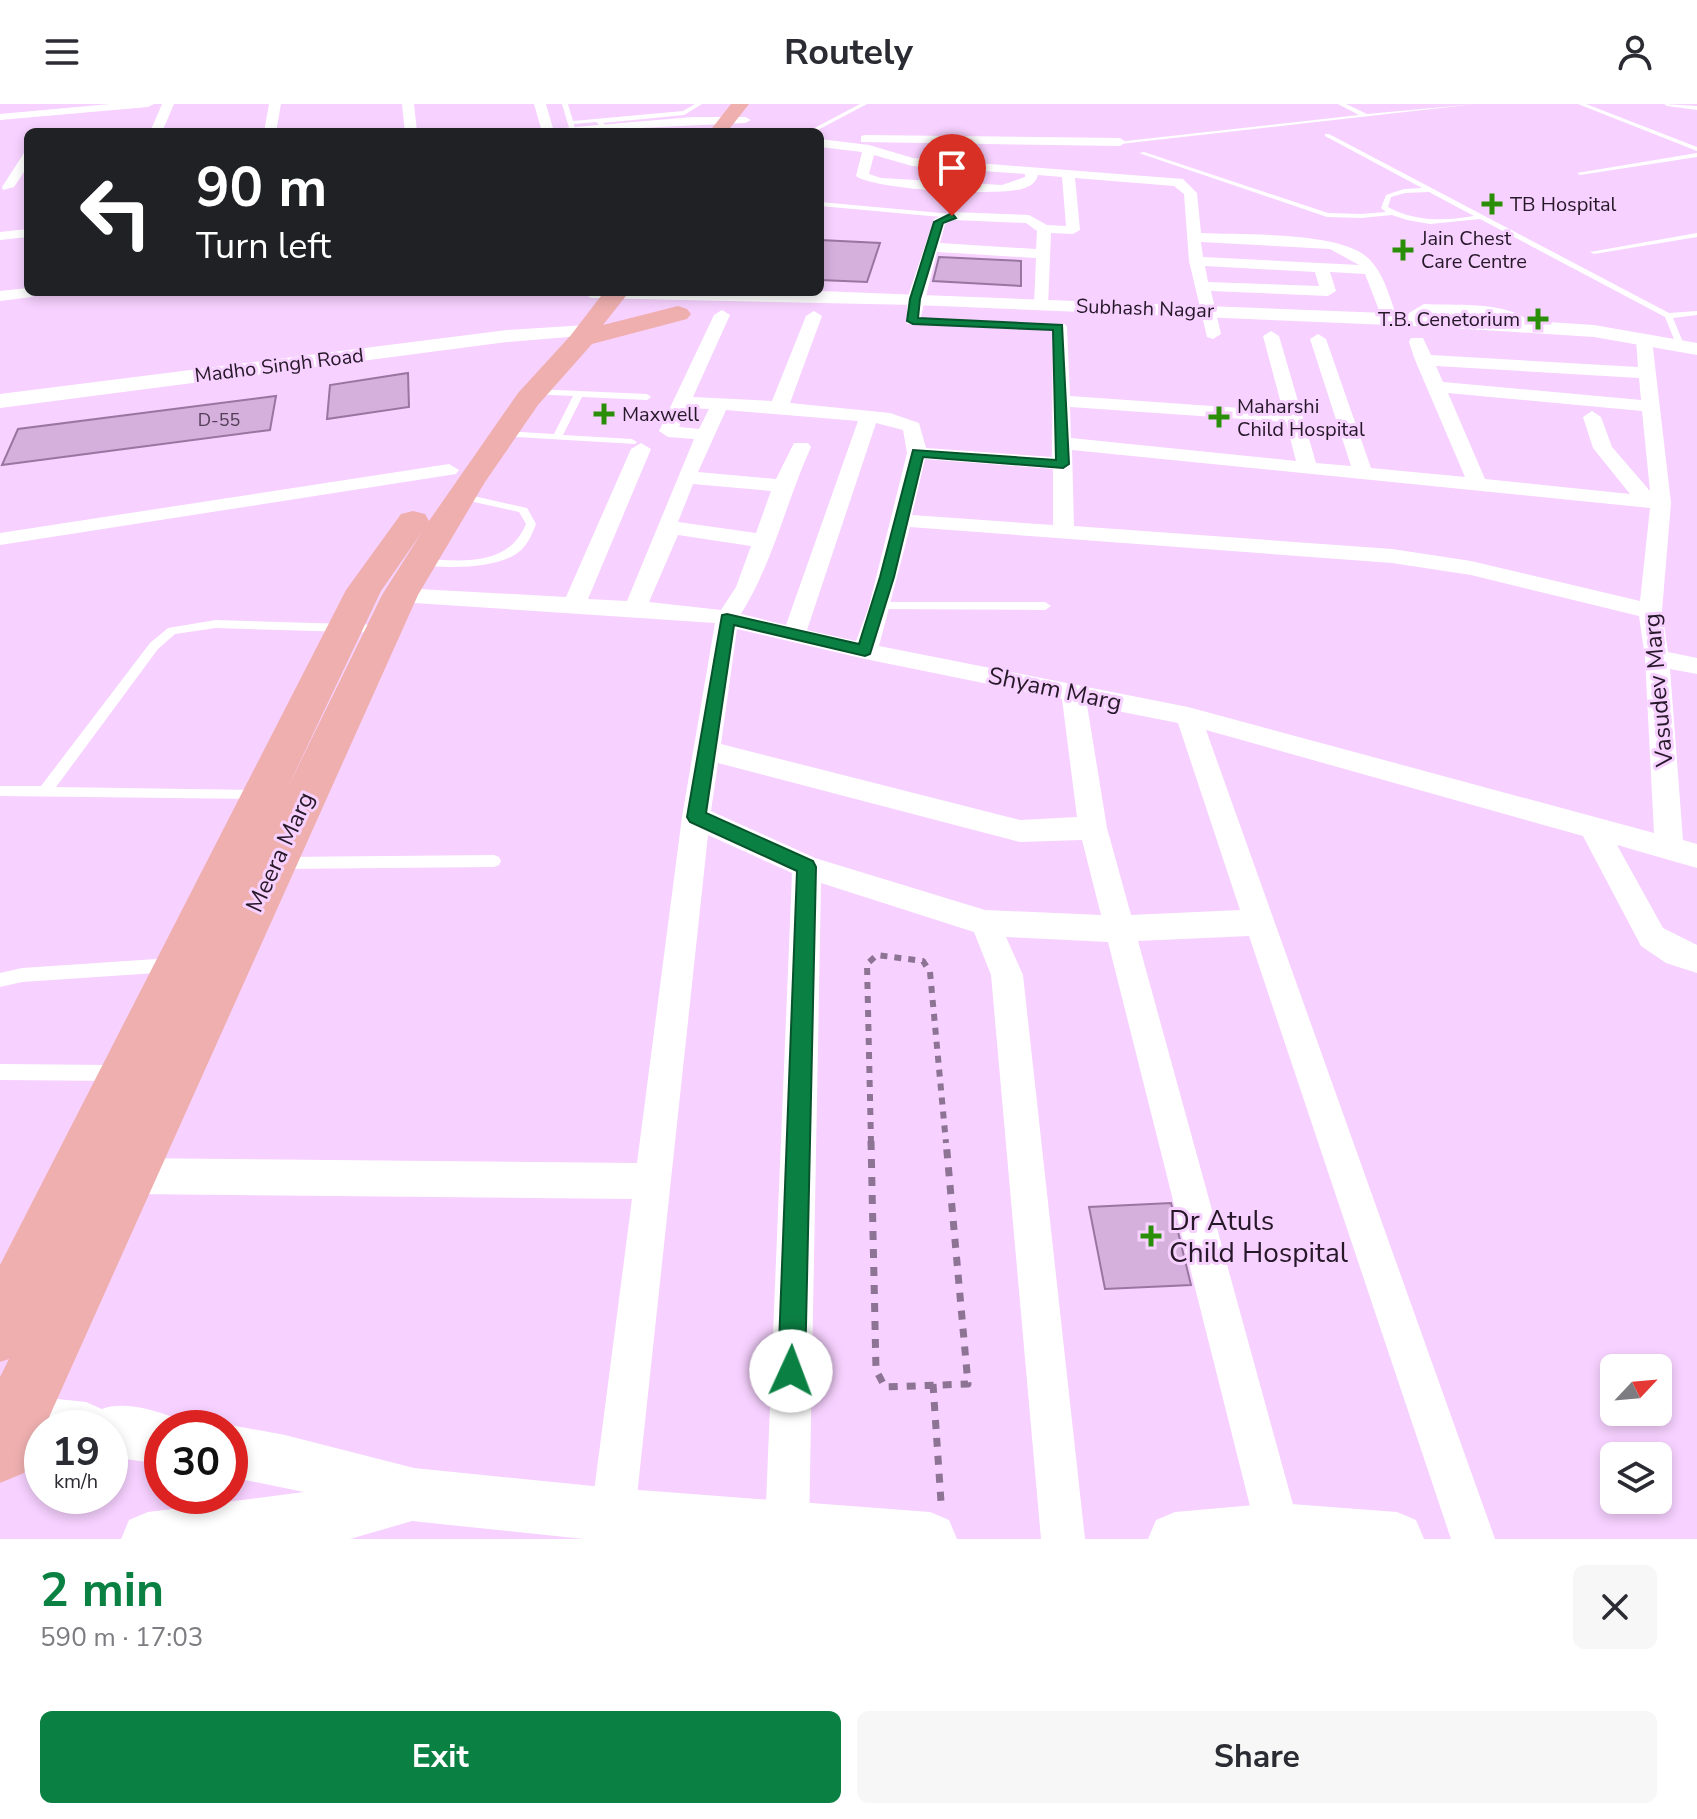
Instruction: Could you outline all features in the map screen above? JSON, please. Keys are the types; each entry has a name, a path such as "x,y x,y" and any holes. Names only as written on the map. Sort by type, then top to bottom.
{"main road":[{"path":"730,126 757,104"},
{"path":"591,310 678,314"},
{"name":"Meera Marg","path":"0,1331 262,795 387,603 455,483 503,434 591,310"},
{"name":"Meera Marg","path":"387,603 364,590 455,483 591,310"},
{"name":"Meera Marg","path":"5,1429 275,863 387,603"}],"street":[{"path":"3,117 16,104"},
{"path":"3,117 52,117 148,104"},
{"path":"158,128 168,104"},
{"path":"271,128 275,104"},
{"path":"408,104 411,128"},
{"path":"540,104 547,128"},
{"path":"576,128 603,124 730,126"},
{"path":"824,140 1120,142"},
{"path":"824,141 869,149 912,162 1178,182 1190,193 1196,261 1213,334"},
{"path":"869,149 862,176 880,182 1002,189 1031,179 1032,170"},
{"path":"4,188 24,161"},
{"path":"913,321 915,299 939,222 952,216 1029,219 1044,229 1073,230 1068,172"},
{"path":"4,188 24,186"},
{"path":"1042,304 1044,229"},
{"path":"0,236 24,233"},
{"path":"1194,237 1332,245 1351,250 1366,259 1390,320"},
{"path":"930,247 1041,254"},
{"path":"1196,261 1370,270"},
{"path":"1201,286 1328,291 1321,268"},
{"path":"0,296 24,293"},
{"name":"Subhash Nagar","path":"591,310 680,296"},
{"name":"Subhash Nagar","path":"807,296 1527,327 1594,331 1689,348"},
{"name":"Madho Singh Road","path":"0,401 591,310"},
{"path":"678,314 856,318"},
{"path":"706,435 668,431 722,315"},
{"path":"779,407 814,316"},
{"path":"1059,327 1064,532"},
{"path":"1287,337 1346,340"},
{"path":"1287,337 1294,417 1308,468"},
{"path":"1287,337 1363,473"},
{"path":"1415,348 1601,343 1636,339"},
{"name":"Vasudev Marg","path":"1636,339 1647,373 1650,406 1654,502 1650,611 1657,658 1669,849"},
{"path":"1415,348 1647,373"},
{"path":"1415,348 1437,387 1477,483"},
{"path":"1437,387 1650,406"},
{"path":"1061,401 1294,417"},
{"path":"682,402 779,407 890,419 912,427 917,453 880,606 865,651"},
{"path":"720,404 666,527 764,541"},
{"path":"794,634 869,417"},
{"path":"1592,417 1603,448 1654,502"},
{"path":"574,605 636,445"},
{"path":"613,1515 696,817 727,619 747,587 783,486 801,447"},
{"path":"917,453 1062,454 1308,468 1654,502"},
{"path":"686,477 783,486"},
{"path":"0,539 455,483"},
{"path":"902,520 1392,556 1471,568 1650,611"},
{"path":"635,609 670,528"},
{"name":"Shyam Marg","path":"387,603 574,605 703,613 865,651 1188,716 1697,856"},
{"path":"1657,658 1697,666"},
{"path":"1073,692 1093,828 1278,1530"},
{"path":"1188,716 1473,1539"},
{"path":"707,750 1020,831 1093,828"},
{"path":"696,817 807,867 985,923 1120,929 1259,922"},
{"path":"1593,828 1652,937 1677,953 1697,959"},
{"path":"787,1528 807,867"},
{"path":"985,923 1007,975 1063,1539"},
{"path":"128,1176 652,1181"},
{"path":"248,1454 414,1495 787,1528 936,1524"},
{"path":"148,1539 325,1517 414,1495"},
{"path":"1175,1539 1278,1530 1397,1539"}],"lane":[{"path":"565,104 569,128"},
{"path":"603,124 684,113 699,104"},
{"path":"818,128 864,104"},
{"path":"1341,104 1365,115"},
{"path":"1120,142 1473,104"},
{"path":"1581,104 1697,149"},
{"path":"1667,104 1697,108"},
{"path":"1327,135 1668,316 1689,348"},
{"path":"1142,153 1327,215 1392,213"},
{"path":"1580,173 1697,155"},
{"path":"1428,190 1404,191 1388,196 1384,208 1411,220 1432,223 1480,217"},
{"path":"824,204 952,216"},
{"path":"1594,252 1697,235"},
{"path":"1668,316 1697,313"},
{"path":"534,392 647,397"},
{"path":"557,437 579,394"},
{"path":"503,434 636,445"},
{"path":"44,792 154,646 172,631 387,603 513,553 525,542 531,524 523,510 455,483"},
{"path":"880,606 1045,606"},
{"path":"0,791 262,795"},
{"path":"275,863 494,861"},
{"path":"0,980 22,975 178,965"},
{"path":"0,1072 126,1073"}],"path":[{"path":"877,955 923,961 930,972 968,1372 968,1384 933,1384 885,1387 876,1370 867,964 877,955"},
{"path":"933,1384 936,1524"}],"building":[{"path":"824,240 880,243 867,282 824,280"},
{"path":"939,257 1021,261 1021,286 933,281"},
{"path":"408,373 409,407 327,419 330,385"},
{"path":"276,396 270,430 2,465 18,429"},
{"path":"1171,1203 1191,1285 1105,1289 1089,1207"}],"place":[{"name":"TB Hospital","path":"1492,204"},
{"name":"Jain Chest Care Centre","path":"1403,250"},
{"name":"T.B. Cenetorium","path":"1538,319"},
{"name":"Maxwell","path":"604,414"},
{"name":"Maharshi Child Hospital","path":"1219,417"},
{"name":"Dr Atuls Child Hospital","path":"1151,1236"}],"route":[{"path":"791,1371 807,867 696,817 727,619 865,651 880,606 917,453 1063,464 1059,327 913,321 915,299 939,222 944,217 952,216"}]}
